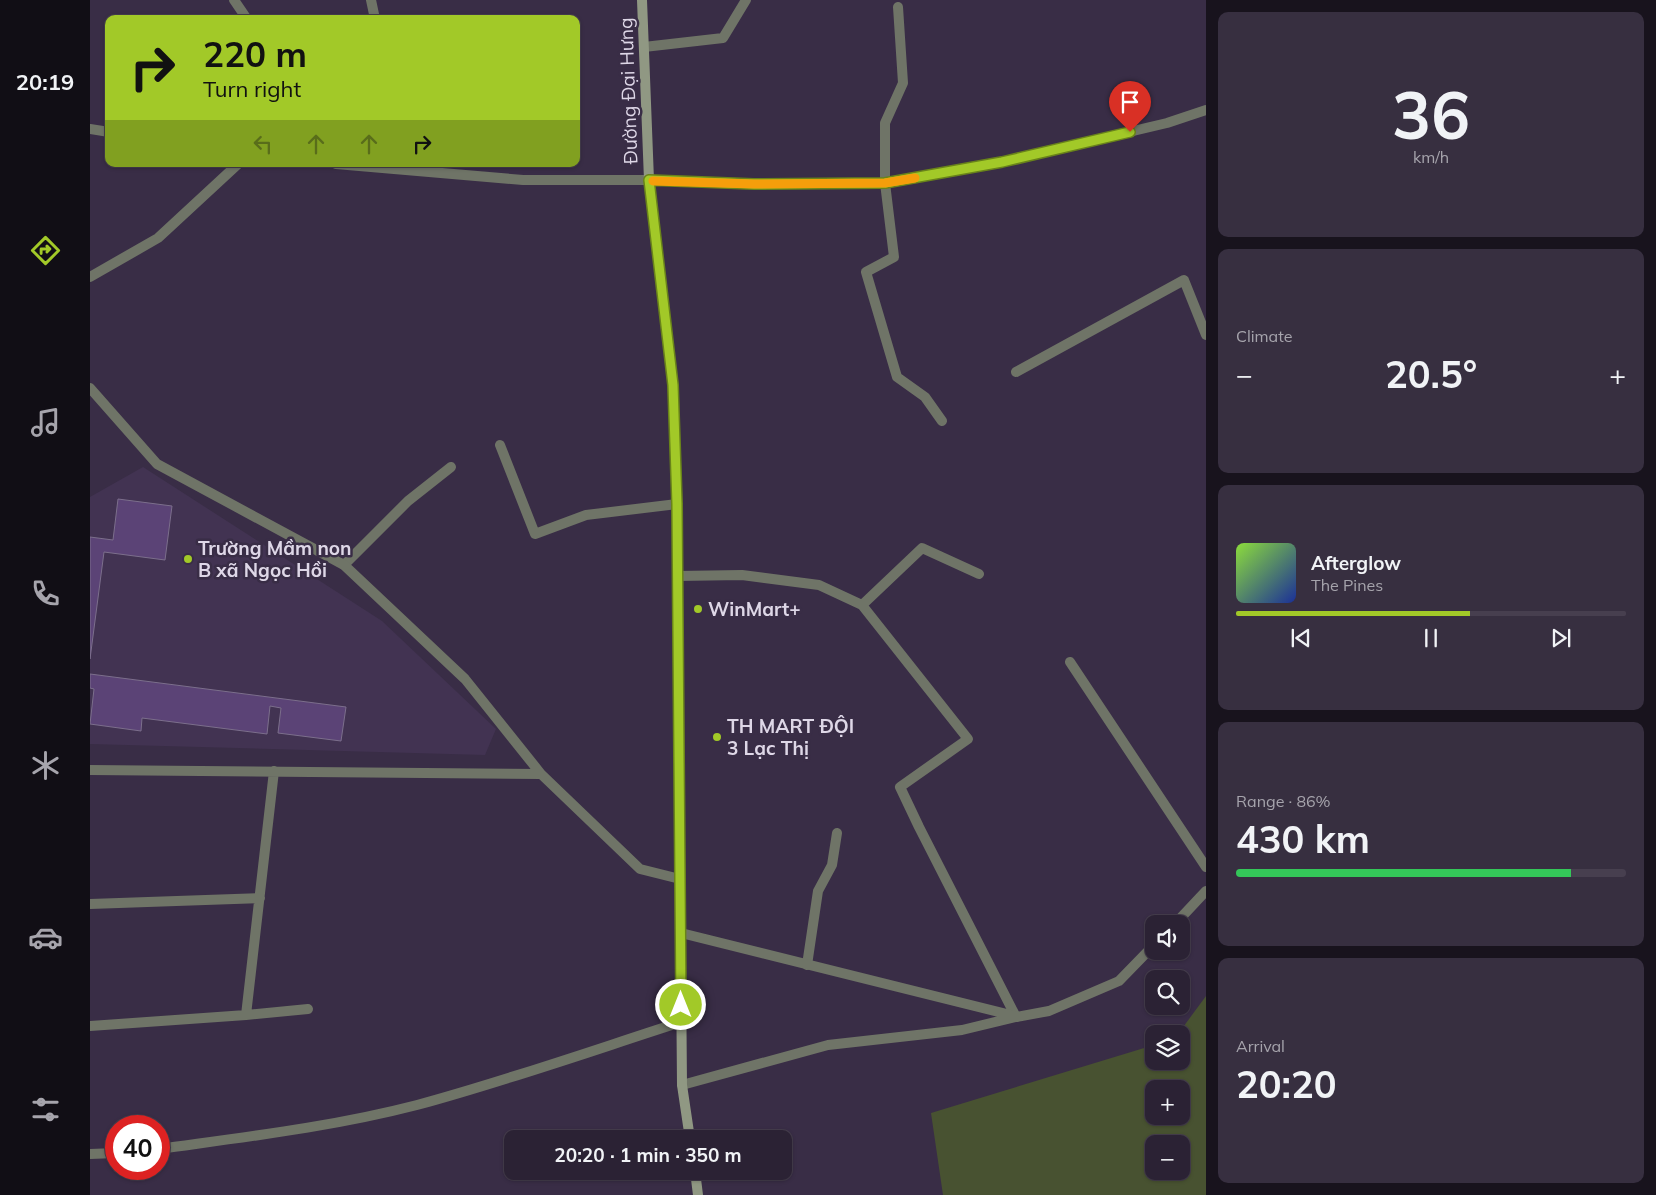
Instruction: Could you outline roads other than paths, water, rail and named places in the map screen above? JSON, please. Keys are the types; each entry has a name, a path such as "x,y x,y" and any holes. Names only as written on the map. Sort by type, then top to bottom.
{"street":[{"path":"234,0 244,15"},
{"path":"371,0 375,15"},
{"name":"Đường Đại Hưng","path":"642,0 649,180 673,385 678,576 682,1085 689,1130"},
{"path":"644,47 722,38 746,0"},
{"path":"898,7 903,83 885,123 885,183 894,258 866,272 897,377 925,397 942,421"},
{"path":"388,167 523,180 649,180 754,184 885,183 1002,162 1167,123 1206,110"},
{"path":"90,129 105,131"},
{"path":"90,277 158,238 235,167"},
{"path":"1016,372 1184,280 1206,335"},
{"path":"90,388 156,464 344,565 465,679 541,774 640,869 680,879"},
{"path":"500,445 535,534 586,515 677,504"},
{"path":"344,565 408,501 451,467"},
{"path":"862,605 922,548 979,574"},
{"path":"678,576 742,574 820,585 862,605 968,740 900,786 1016,1016"},
{"path":"1070,662 1206,867"},
{"path":"90,770 541,774"},
{"path":"246,1015 274,771"},
{"path":"807,965 818,891 832,865 837,833"},
{"path":"1183,915 1206,891"},
{"path":"90,904 260,898"},
{"path":"681,933 1016,1016"},
{"path":"682,1085 828,1045 962,1030 1016,1016 1049,1011 1119,981 1145,954"},
{"path":"90,1026 308,1009"},
{"path":"170,1148 294,1131 415,1105 491,1083 682,1022"},
{"path":"90,1154 105,1153"},
{"path":"696,1180 698,1195"}],"place":[{"name":"Trường Mầm non B xã Ngọc Hồi","path":"188,559"},
{"name":"WinMart+","path":"698,609"},
{"name":"TH MART ĐỘI 3 Lạc Thị","path":"717,737"}]}
